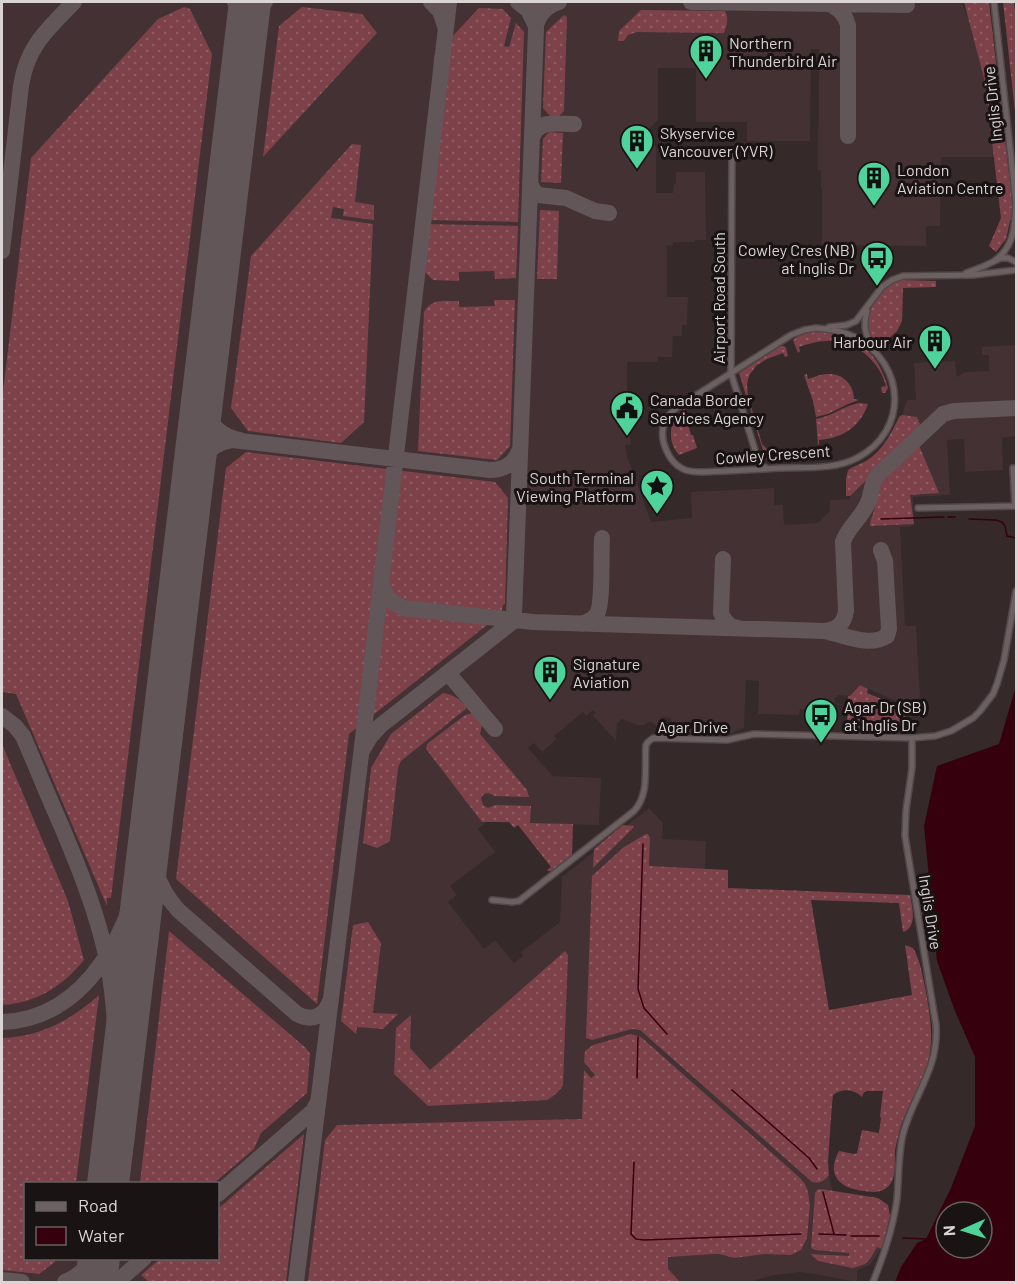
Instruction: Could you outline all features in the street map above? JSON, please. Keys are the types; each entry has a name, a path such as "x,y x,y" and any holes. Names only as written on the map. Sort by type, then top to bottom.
{"street":[{"name":"Inglis Drive","path":"994,2 1016,201 1011,240 1003,255 994,261"},
{"name":"Airport Road South","path":"732,151 731,373 759,463 764,468 770,469"},
{"path":"959,275 1005,258 1017,262"},
{"path":"816,328 852,323 860,318 882,287 898,277 973,275 1017,270"},
{"path":"869,306 865,329 877,354"},
{"name":"Cowley Crescent","path":"816,328 849,334 864,343 877,354 891,377 895,398 892,418 878,441 862,455 834,465 692,472 683,469 671,459 664,442 663,429 671,413 682,403 791,335 816,328"},
{"path":"918,508 1016,505 1013,468"},
{"path":"912,738 935,736 951,731 973,718 987,703 1001,672 1017,591"},
{"name":"Agar Drive","path":"492,900 514,902 523,899 640,805 644,794 646,745 650,739 732,740 749,734 912,738"},
{"name":"Inglis Drive","path":"873,1282 892,1227 904,1132 932,1063 937,1039 905,836 906,810 912,777 912,738"}],"shaded area":[{"path":"2,2 962,2 987,76 994,157 941,157 940,226 926,226 926,246 822,245 822,188 821,170 818,170 819,49 811,49 810,141 747,141 747,122 696,122 696,68 658,68 658,120 642,136 643,141 651,142 656,147 656,193 673,193 676,172 705,172 706,240 673,242 673,245 667,246 667,297 688,297 687,325 682,325 682,336 673,336 672,357 658,357 657,362 627,362 627,416 631,444 625,445 651,522 692,518 691,492 774,488 774,505 783,505 784,525 818,523 830,511 830,500 850,499 849,474 880,452 898,425 907,400 916,400 914,363 955,361 957,377 965,372 989,371 989,355 982,355 982,347 1016,345 1016,436 1002,438 1003,470 965,472 964,439 947,440 950,495 913,497 914,526 900,527 905,626 916,626 919,699 909,707 860,685 850,696 835,697 834,711 800,709 799,715 758,714 759,681 746,680 744,728 730,734 676,732 677,726 671,726 671,718 661,717 660,726 650,721 644,725 637,725 622,719 617,724 616,741 593,715 596,713 593,710 586,716 583,712 554,736 557,739 542,752 534,743 528,748 553,776 601,778 599,825 486,822 478,829 495,852 450,886 457,895 448,902 484,949 495,940 514,963 523,956 521,952 560,922 562,877 649,808 663,823 662,839 706,841 705,869 728,870 728,888 803,891 827,1168 833,1192 869,1197 882,1247 870,1265 857,1270 857,1282 801,1272 774,1275 749,1282 2,1282"},
{"path":"964,2 989,2 1013,208 1006,239 996,252 989,246 1001,218 985,82"},
{"path":"1003,2 1014,2 1016,19 1016,121"},
{"path":"184,7 190,9 212,54 111,898 107,898 107,906 16,694 2,692 2,400 31,158 158,19"},
{"path":"302,7 362,14 377,33 263,157 279,26"},
{"path":"479,8 503,9 511,18 504,46 509,47 516,23 524,32 518,222 427,220 434,56"},
{"path":"641,10 725,11 727,25 724,33 637,32 628,35 624,41 618,41 619,31"},
{"path":"564,15 567,17 564,111 559,116 550,116 543,108 546,32"},
{"path":"549,132 563,133 561,183 541,182 543,139"},
{"path":"352,144 361,145 355,202 374,205 374,220 343,216 344,209 333,207 331,218 373,224 364,422 341,443 248,431 231,408 251,256"},
{"path":"540,210 559,211 557,279 537,279"},
{"path":"427,224 518,226 516,278 495,279 494,271 459,272 459,281 433,280 425,272"},
{"path":"901,280 936,281 936,287 903,288 902,321 897,331 879,346 869,335 868,315 883,290"},
{"path":"494,300 515,300 510,446 497,460 418,451 424,312 430,304 439,301 459,301 459,307 495,306"},
{"path":"822,331 846,337 865,348 884,375 888,388 885,393 882,393 881,387 886,386 878,368 864,353 855,348 836,341 823,341 799,347 798,353 793,340 803,334"},
{"path":"781,346 786,348 788,356 785,357 783,353 757,365 750,374 747,385 762,444 767,449 771,446 774,448 773,460 766,460 739,373"},
{"path":"807,374 808,379 825,374 843,378 850,385 854,399 859,400 816,417 804,375"},
{"path":"859,403 868,404 855,425 836,437 819,440 818,445 816,419"},
{"path":"685,408 691,435 693,435 697,448 679,455 672,443 671,430 675,418"},
{"path":"902,415 917,417 920,424 918,430 850,496 846,496 848,470 866,461 882,447"},
{"path":"918,443 939,493 910,495 914,524 870,526 875,506 876,480"},
{"path":"246,452 495,482 508,498 505,604 501,614 349,734 317,1004 176,879 226,468"},
{"path":"860,685 868,689 867,693 896,705 906,720 906,730 877,734 844,732 844,723 847,722 848,696"},
{"path":"443,693 456,698 467,708 401,761 398,768 390,841 377,848 363,843 371,768 391,734"},
{"path":"472,713 482,725 480,734 527,790 529,797 495,796 488,793 481,798 483,805 488,808 495,805 531,806 530,823 573,824 572,855 553,871 547,870 551,867 518,825 514,828 509,822 482,822 426,749 427,744 465,715"},
{"path":"2,744 68,901 84,960 67,978 48,992 26,1001 2,1005"},
{"path":"623,825 634,826 593,868 594,849"},
{"path":"646,834 650,838 649,866 728,870 728,888 910,895 912,921 911,926 903,932 899,903 811,900 829,1010 912,995 905,945 913,948 920,967 930,1022 930,1054 923,1077 901,1125 895,1150 894,1177 885,1189 872,1192 847,1187 837,1179 834,1167 839,1151 857,1153 862,1130 879,1133 883,1091 866,1091 862,1097 848,1090 833,1095 829,1175 822,1182 812,1182 640,1030 632,1029 592,1040 586,1038 592,876 624,847"},
{"path":"368,922 381,943 373,1013 398,1014 383,1029 357,1027 356,1034 341,1021 353,925"},
{"path":"169,931 306,1048 310,1054 307,1093 261,1133 254,1149 215,1182 140,1182"},
{"path":"565,951 568,955 563,1085 552,1097 547,1100 428,1106 394,1074 396,1028 411,1015 410,1048 430,1070"},
{"path":"99,995 76,1182 24,1182 24,1260 55,1260 55,1262 39,1274 2,1270 2,1038 42,1031 77,1012"},
{"path":"631,1034 641,1037 805,1184 810,1205 807,1238 801,1250 791,1255 764,1254 735,1258 719,1254 668,1257 668,1269 680,1282 308,1282 325,1140 337,1125 582,1119 584,1070 591,1078 595,1075 584,1062 585,1051 593,1045"},
{"path":"304,1134 286,1282 149,1282 141,1275 159,1260 219,1260 219,1208"},
{"path":"821,1189 878,1198 888,1205 890,1216 882,1249 877,1247 865,1264 853,1268 818,1261 811,1254 849,1256 849,1253 811,1248 815,1193"}],"water":[{"path":"1016,686 1016,1282 895,1282 901,1267 917,1243 926,1239 934,1223 934,1260 994,1260 994,1200 945,1200 975,1126 975,1057 937,961 924,826 937,766 999,744"}],"waterway":[{"path":"881,519 944,517"},
{"path":"948,517 955,517"},
{"path":"969,519 1002,522 1007,536 1016,538"},
{"path":"643,844 638,989 644,1008 667,1034"},
{"path":"637,1078 638,1037"},
{"path":"732,1090 809,1158 817,1169"},
{"path":"634,1162 631,1234 636,1239 801,1234"},
{"path":"823,1192 834,1234"},
{"path":"819,1234 846,1235"},
{"path":"851,1236 879,1236"},
{"path":"903,1238 926,1239"}],"taxiway":[{"path":"2,251 24,72 33,49 55,21 74,2"},
{"path":"235,2 242,15 245,35"},
{"path":"245,45 254,16 265,2"},
{"path":"431,2 440,11 445,26"},
{"path":"296,1282 361,755 449,2"},
{"path":"518,2 528,10 535,24"},
{"path":"363,749 380,726 511,623 514,616 537,2"},
{"path":"536,26 544,11 559,2"},
{"path":"691,2 907,5"},
{"path":"827,3 840,11 848,25 848,136"},
{"path":"532,138 538,128 543,125 574,124"},
{"path":"530,182 538,195 566,198 595,211 609,213"},
{"path":"205,381 205,401 214,426 229,437 240,440"},
{"path":"824,631 839,626 844,619 846,611 843,542 848,531 867,506 877,476 943,414 954,411 1016,408"},
{"path":"191,491 202,458 214,447 232,440 490,470 508,465 515,459 520,449"},
{"path":"581,624 594,618 599,609 602,538"},
{"path":"381,585 388,598 402,608 533,622 824,631 872,641 887,636 889,629 885,561 881,550"},
{"path":"723,559 721,613 727,623 738,628"},
{"path":"448,673 495,729"},
{"path":"2,716 23,736 75,859 99,928 108,964 115,1020 116,1115"},
{"path":"151,825 153,860 159,880 178,910 297,1014 308,1017 317,1016 325,1010 330,1001"},
{"path":"2,1022 33,1017 60,1004 83,986 102,963 117,937 130,908 146,850"},
{"path":"219,1193 313,1111 318,1102"},
{"path":"65,1282 81,1273 92,1260"},
{"path":"105,1260 108,1270 117,1282"},
{"path":"117,1282 142,1260"},
{"path":"2,1280 22,1282"}],"runway":[{"path":"108,1182 250,2"},
{"path":"96,1282 99,1260"}],"place":[{"name":"Northern Thunderbird Air","path":"706,80"},
{"name":"Skyservice Vancouver (YVR)","path":"637,170"},
{"name":"London Aviation Centre","path":"874,207"},
{"name":"Cowley Cres (NB) at Inglis Dr","path":"877,287"},
{"name":"Harbour Air","path":"935,370"},
{"name":"Canada Border Services Agency","path":"627,437"},
{"name":"South Terminal Viewing Platform","path":"657,515"},
{"name":"Signature Aviation","path":"550,701"},
{"name":"Agar Dr (SB) at Inglis Dr","path":"821,744"}]}
